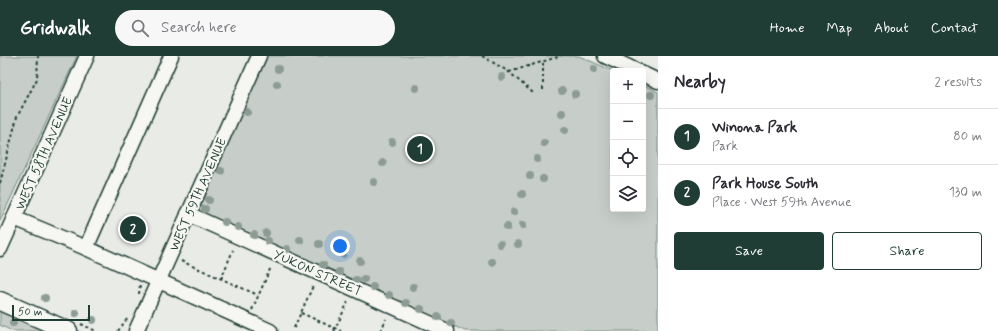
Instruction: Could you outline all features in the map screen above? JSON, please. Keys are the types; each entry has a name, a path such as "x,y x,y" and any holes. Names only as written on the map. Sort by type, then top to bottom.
{"main road":[{"path":"0,301 68,331"}],"street":[{"name":"WEST 58TH AVENUE","path":"0,249 86,56"},
{"path":"86,248 171,56"},
{"name":"WEST 59TH AVENUE","path":"136,331 259,56"},
{"path":"605,56 631,68"},
{"path":"646,75 658,81"},
{"name":"YUKON STREET","path":"188,214 447,331"},
{"path":"14,218 86,248 270,331"}],"path":[{"path":"0,183 17,117 37,79 38,56"},
{"path":"482,56 509,72 533,93"},
{"path":"509,72 561,56"},
{"path":"543,61 543,90"},
{"path":"221,279 233,250"},
{"path":"180,260 258,296"},
{"path":"247,321 271,267"},
{"path":"137,298 141,282"},
{"path":"294,328 313,286"},
{"path":"335,330 348,302"},
{"path":"301,313 335,330 341,331"},
{"path":"118,331 128,318"},
{"path":"381,331 386,319"}],"shaded area":[{"path":"0,56 77,56 0,221"},
{"path":"267,56 579,56 610,70 610,212 646,212 646,86 658,92 658,331 465,331 203,213 201,206"},
{"path":"0,308 51,331 12,331 0,325"}],"place":[{"name":"Winona Park","path":"420,149"},
{"name":"Park House South","path":"133,229"}]}
